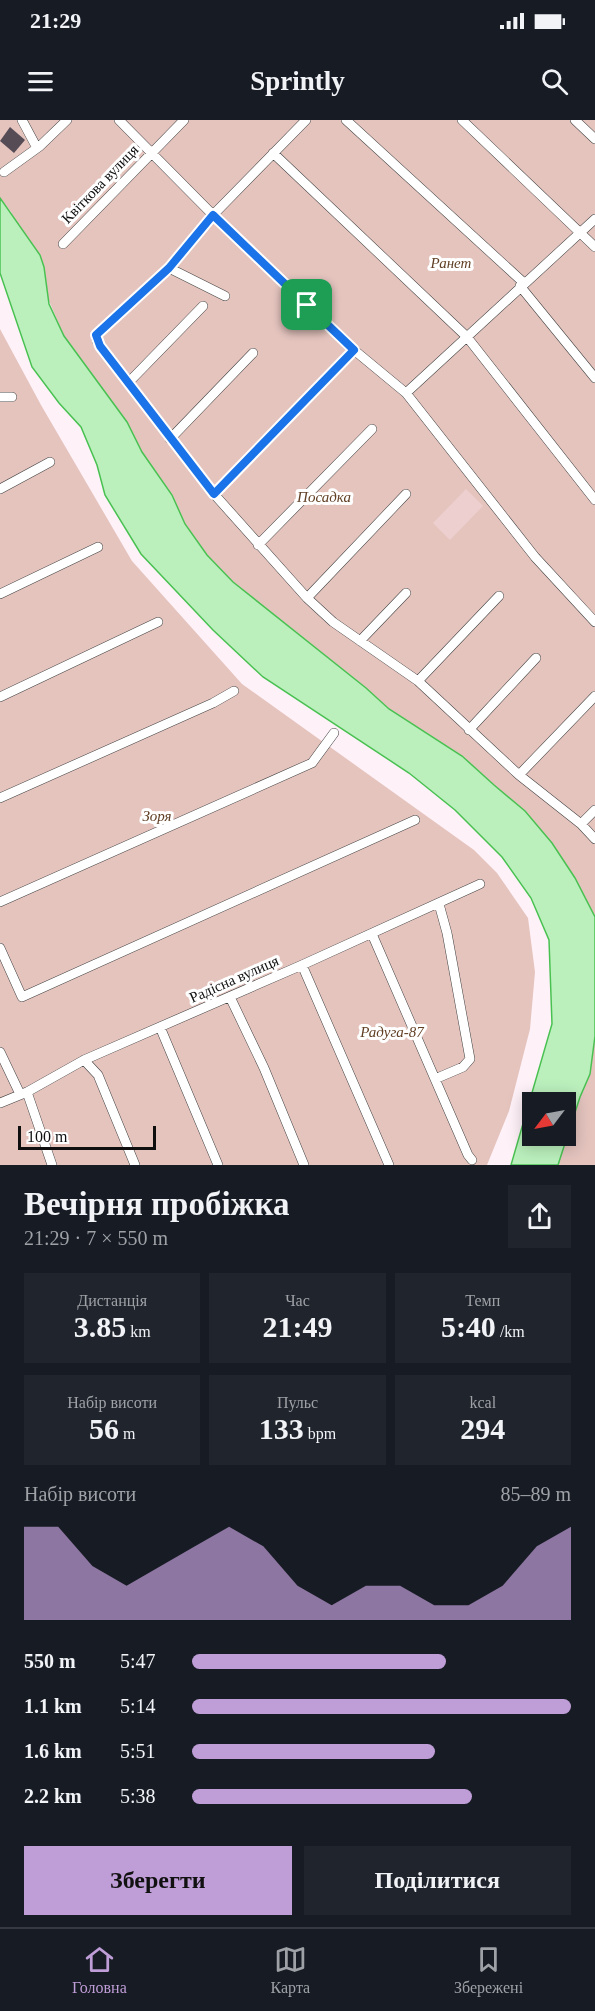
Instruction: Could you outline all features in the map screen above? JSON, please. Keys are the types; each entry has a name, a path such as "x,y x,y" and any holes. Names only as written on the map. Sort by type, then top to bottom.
{"street":[{"path":"22,120 38,148"},
{"path":"4,172 38,148 67,120"},
{"path":"119,120 213,215 354,350 406,393 535,557 595,622"},
{"name":"Квіткова вулиця","path":"63,244 184,120"},
{"path":"306,120 213,215 169,268 96,335 100,346 214,494 308,598 333,622 418,681 519,775 581,824 595,839"},
{"path":"346,120 522,285 595,378"},
{"path":"462,120 595,247"},
{"path":"575,120 595,139"},
{"path":"273,153 467,337 595,500"},
{"path":"406,393 595,219"},
{"path":"169,268 225,296"},
{"path":"128,383 203,306"},
{"path":"214,494 354,350"},
{"path":"170,439 253,353"},
{"path":"0,397 12,397"},
{"path":"258,545 372,429"},
{"path":"0,489 50,462"},
{"path":"308,598 406,494"},
{"path":"0,594 98,547"},
{"path":"360,641 406,593"},
{"path":"418,681 499,596"},
{"path":"0,697 158,621"},
{"path":"469,730 536,658"},
{"path":"0,798 213,703 234,691"},
{"path":"519,775 595,696"},
{"path":"0,902 312,763 334,732"},
{"path":"581,824 595,810"},
{"path":"0,948 22,997 415,820"},
{"name":"Радісна вулиця","path":"0,1102 24,1093 84,1060 372,934 480,884"},
{"path":"435,1079 463,1067 470,1059 447,933 439,904"},
{"path":"372,934 472,1160"},
{"path":"302,965 389,1165"},
{"path":"230,997 264,1068 304,1165"},
{"path":"160,1027 218,1165"},
{"path":"0,1052 24,1093 52,1165"},
{"path":"84,1060 98,1075 135,1165"}],"green space":[{"path":"0,120 595,120 595,917 575,878 552,843 462,756 389,709 233,582 207,555 185,524 172,495 142,452 127,422 64,336 11,212 0,198"},
{"path":"0,329 41,405 132,561 242,684 474,850 497,873 528,918 535,972 530,1029 509,1111 487,1165 0,1165"},
{"path":"595,1036 595,1165 558,1165 564,1146 576,1146 576,1109 590,1074"}],"shaded area":[{"path":"0,198 40,255 49,304 64,336 127,422 142,452 172,495 185,524 207,555 233,582 389,709 462,756 525,811 552,843 575,878 595,917 595,1036 590,1074 576,1109 576,1092 532,1092 552,1024 549,940 531,898 502,857 455,810 409,773 263,677 213,630 141,554 105,495 97,465 81,427 59,403 32,367 0,273"},
{"path":"466,489 483,506 450,540 433,523"},
{"path":"522,1127 522,1146 564,1146 558,1165 511,1165"}],"building":[{"path":"10,127 25,140 14,153 0,141"}],"route":[{"path":"213,215 307,305 354,350 214,494 100,346 96,335 169,268 213,215"}],"park label":[{"name":"Ранет","path":"451,263"},
{"name":"Посадка","path":"324,497"},
{"name":"Зоря","path":"157,816"},
{"name":"Радуга-87","path":"392,1032"}]}
